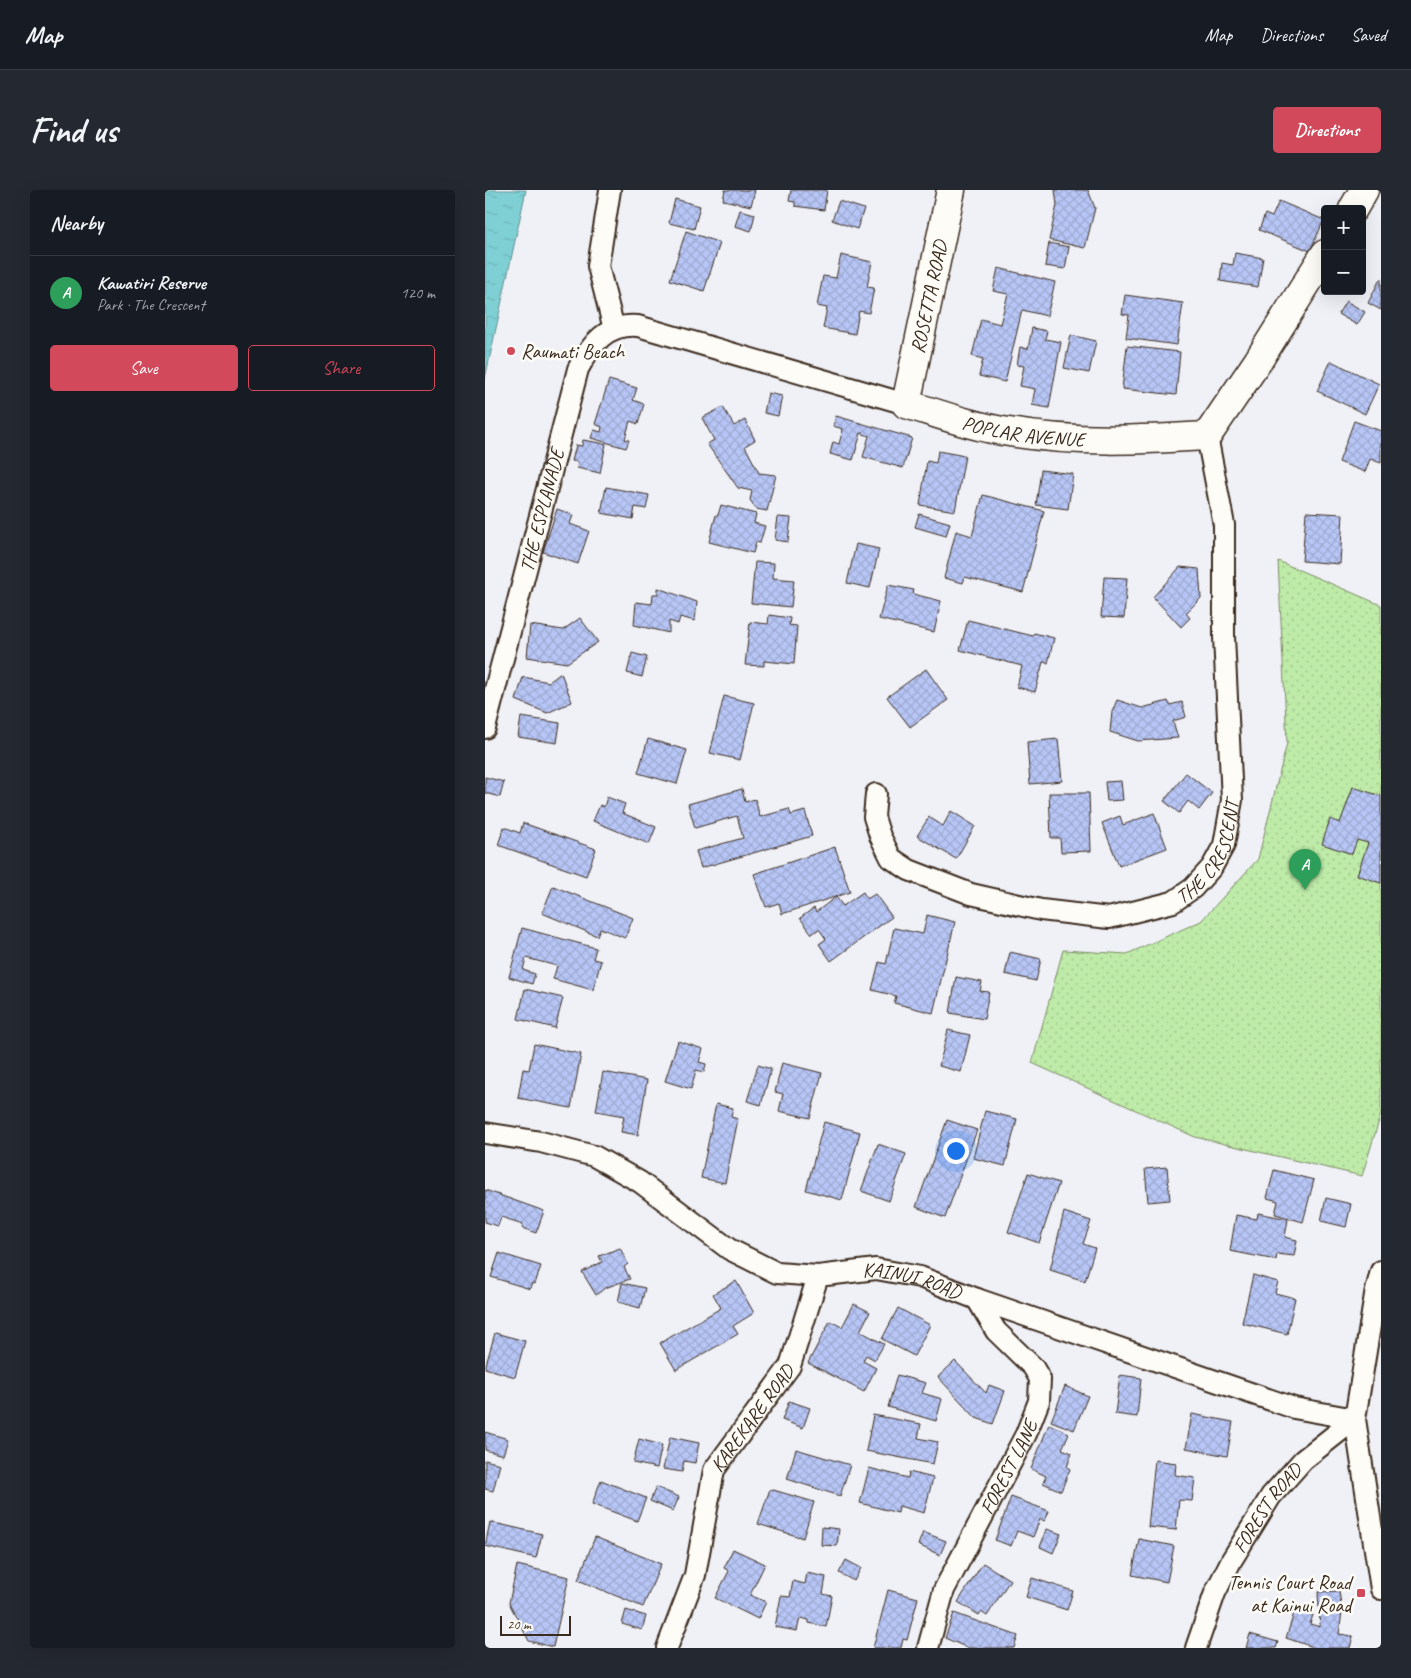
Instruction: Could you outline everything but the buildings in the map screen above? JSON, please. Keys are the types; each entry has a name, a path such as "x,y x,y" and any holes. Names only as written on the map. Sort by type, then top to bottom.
{"main road":[{"name":"ROSETTA ROAD","path":"906,404 951,190"},
{"path":"1355,205 1364,190"},
{"path":"1207,436 1259,361 1321,260"},
{"name":"POPLAR AVENUE","path":"906,404 1006,432 1053,438 1151,439 1207,436"}],"street":[{"path":"610,190 598,266 614,329"},
{"name":"THE ESPLANADE","path":"485,728 578,369 594,342 604,334 626,325 638,326"},
{"name":"POPLAR AVENUE","path":"638,326 906,404"},
{"name":"THE CRESCENT","path":"876,794 874,817 880,836 891,858 909,870 971,894 1041,910 1109,918 1173,902 1193,888 1212,867 1224,845 1232,800 1224,637 1224,525 1207,436"},
{"name":"KAINUI ROAD","path":"485,1133 541,1142 594,1156 640,1182 729,1249 777,1273 818,1276 876,1269 920,1276 977,1299 1294,1408 1355,1419"},
{"path":"1381,1271 1375,1295 1355,1419 1381,1589"},
{"name":"KAREKARE ROAD","path":"667,1648 695,1576 715,1470 790,1366 818,1276"},
{"name":"FOREST LANE","path":"928,1648 944,1590 1026,1434 1039,1401 1040,1380 1033,1367 995,1331 977,1299"},
{"name":"FOREST ROAD","path":"1197,1648 1215,1594 1231,1561 1271,1496 1303,1460 1355,1419"}],"green space":[{"path":"1278,561 1381,605 1381,1114 1362,1176 1195,1137 1032,1063 1063,950 1127,954 1201,921 1258,859 1287,743"}],"water":[{"path":"485,190 526,190 485,379"}],"place":[{"name":"Raumati Beach","path":"511,351"},
{"name":"Kawatiri Reserve","path":"1305,890"},
{"name":"Tennis Court Road at Kainui Road","path":"1361,1593"}]}
